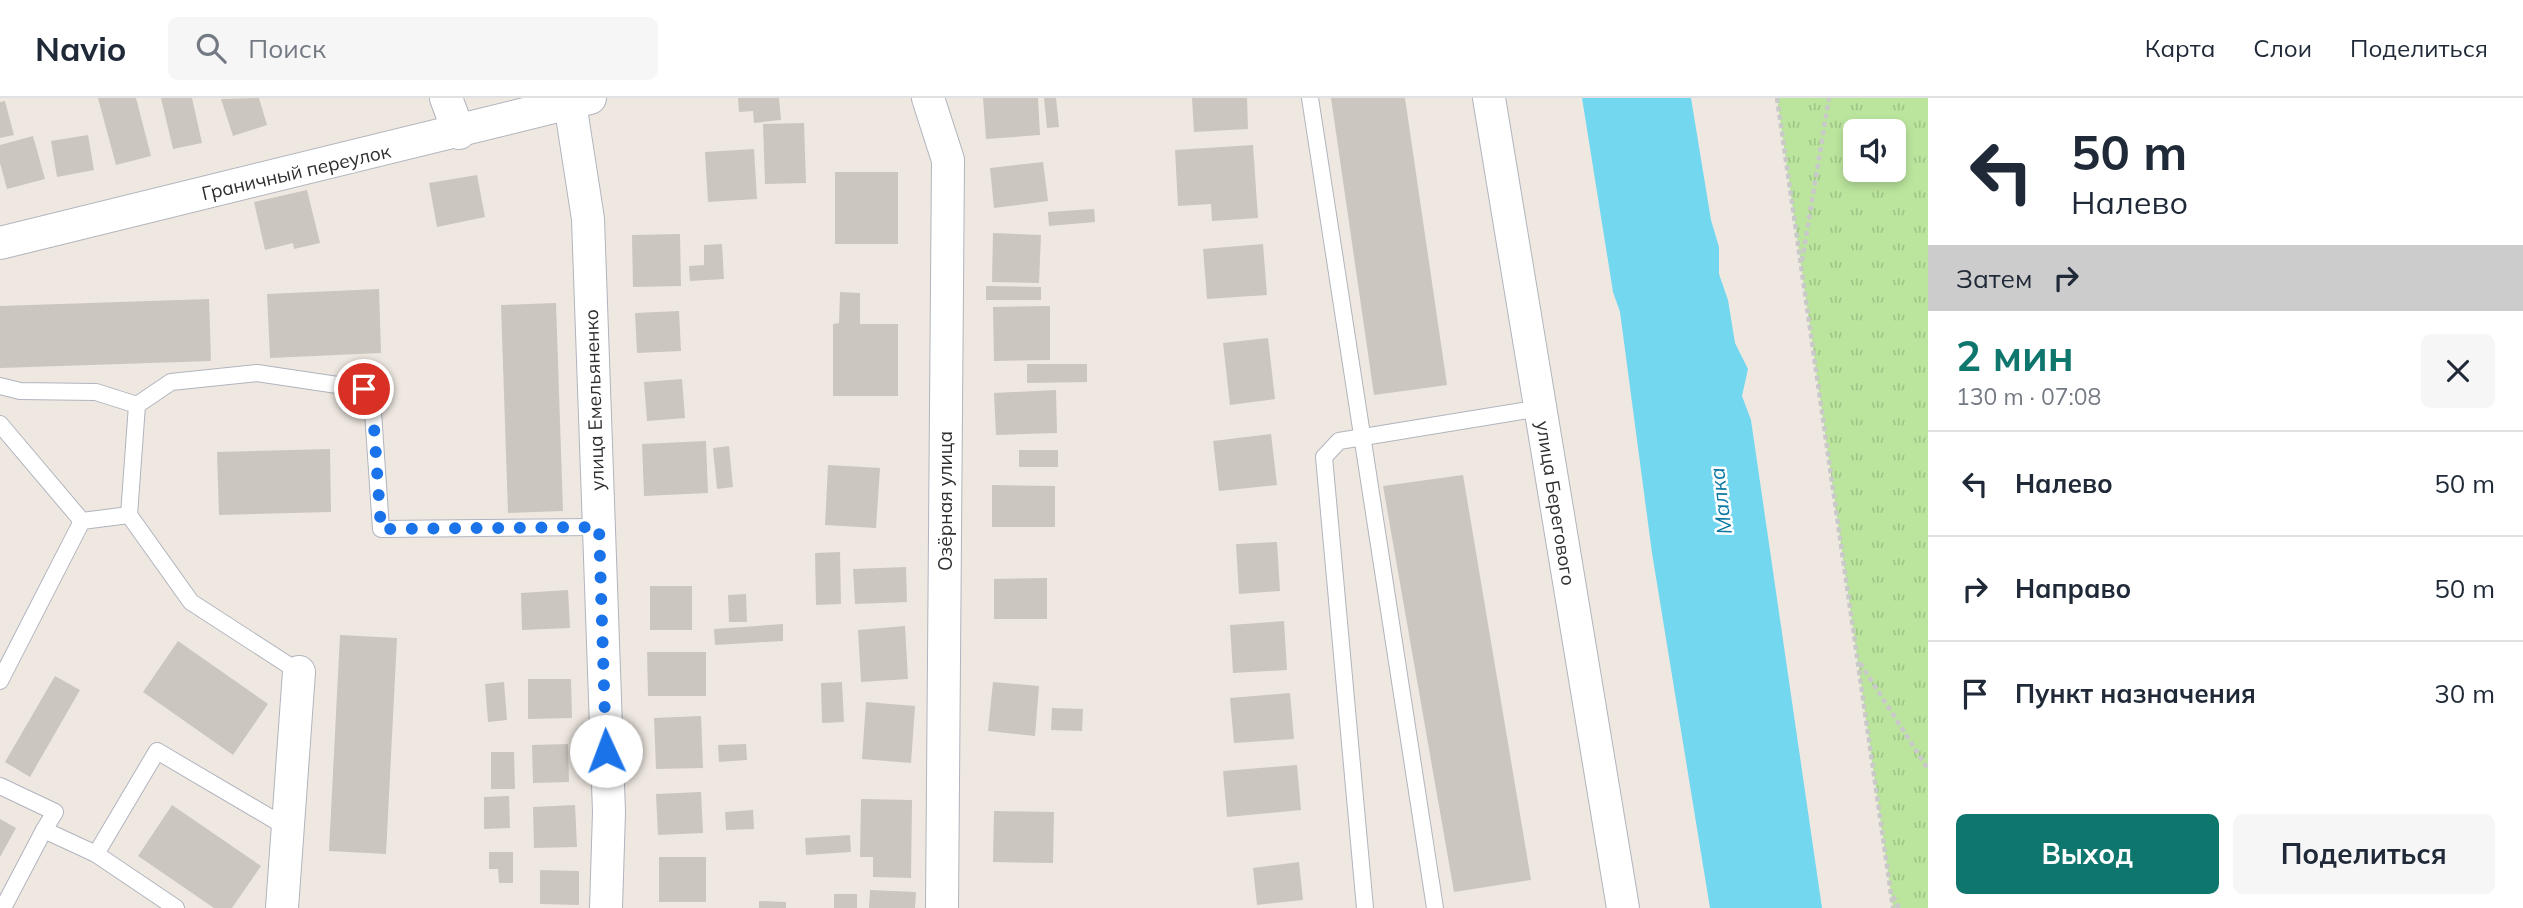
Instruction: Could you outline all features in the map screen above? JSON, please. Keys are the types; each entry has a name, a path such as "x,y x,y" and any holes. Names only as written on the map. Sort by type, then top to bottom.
{"street":[{"path":"446,98 459,133"},
{"name":"Озёрная улица","path":"928,98 947,160 942,908"},
{"name":"улица Берегового","path":"1489,98 1623,908"},
{"name":"Граничный переулок","path":"0,243 459,133 580,101"},
{"name":"улица Емельяненко","path":"580,101 588,219 599,527 608,812 606,908"},
{"path":"282,908 299,672"}],"lane":[{"path":"1310,98 1435,908"},
{"path":"137,405 171,382 257,373 364,389 373,412 381,529 599,527"},
{"path":"0,387 20,391 96,392 137,405"},
{"path":"137,405 129,515 191,601 299,672"},
{"path":"1365,908 1324,457 1339,440 1541,408"},
{"path":"0,424 82,521"},
{"path":"82,521 129,515"},
{"path":"0,681 82,521"},
{"path":"96,854 157,751 288,828"},
{"path":"0,786 55,812 3,908"},
{"path":"44,830 96,854 176,908"}],"path":[{"path":"1777,98 1893,908"},
{"path":"1801,266 1829,98"},
{"path":"1858,660 1928,769"},
{"path":"1892,893 1899,908"}],"green space":[{"path":"1777,98 1928,98 1928,908 1893,908"}],"water":[{"name":"Малка","path":"1582,98 1691,98 1711,220 1719,247 1719,274 1728,300 1735,343 1748,369 1742,396 1751,420 1822,908 1710,908 1652,553 1620,312 1613,292"}],"building":[{"path":"98,98 136,98 151,156 116,165"},
{"path":"161,98 192,98 202,143 173,149"},
{"path":"259,98 267,125 233,136 221,99"},
{"path":"738,98 779,98 781,120 754,123 753,111 739,112"},
{"path":"983,98 1038,98 1040,135 986,139"},
{"path":"1044,98 1056,98 1059,127 1047,128"},
{"path":"1192,98 1247,98 1248,129 1194,132"},
{"path":"1331,98 1405,98 1447,385 1374,395"},
{"path":"5,101 14,135 0,138 0,102"},
{"path":"804,123 806,183 765,184 763,124"},
{"path":"88,135 94,170 57,177 51,141"},
{"path":"33,136 45,179 7,189 0,163 0,145"},
{"path":"1253,145 1258,218 1212,221 1211,204 1178,206 1175,150"},
{"path":"754,149 757,199 708,202 705,152"},
{"path":"1043,162 1048,201 994,208 990,168"},
{"path":"835,172 898,172 898,244 835,244"},
{"path":"477,175 485,217 437,227 429,183"},
{"path":"307,190 320,243 294,249 293,243 265,250 254,202"},
{"path":"1094,209 1095,222 1049,226 1048,212"},
{"path":"993,233 1041,235 1039,283 992,282"},
{"path":"680,234 681,286 633,287 632,235"},
{"path":"722,244 724,279 690,281 689,266 704,265 704,245"},
{"path":"1263,244 1267,295 1207,299 1203,249"},
{"path":"986,286 1041,287 1041,300 986,300"},
{"path":"379,289 381,353 270,358 267,294"},
{"path":"840,292 860,293 860,324 898,324 898,396 833,396 833,324 839,323"},
{"path":"209,299 211,361 0,368 0,306"},
{"path":"556,303 563,511 508,513 501,305"},
{"path":"1050,306 1050,360 994,361 993,307"},
{"path":"679,311 681,351 637,353 635,313"},
{"path":"1268,338 1275,399 1230,405 1223,343"},
{"path":"1027,364 1087,364 1087,382 1027,383"},
{"path":"682,379 685,418 647,421 644,382"},
{"path":"1056,390 1057,433 996,435 994,393"},
{"path":"1271,434 1277,485 1219,491 1213,441"},
{"path":"706,441 708,493 644,496 642,444"},
{"path":"729,446 733,487 717,489 713,448"},
{"path":"330,449 331,512 219,515 217,452"},
{"path":"1019,450 1058,450 1058,467 1019,467"},
{"path":"828,465 880,468 876,528 825,525"},
{"path":"1463,475 1531,880 1454,892 1383,486"},
{"path":"992,485 1055,486 1055,527 992,527"},
{"path":"1277,542 1280,591 1239,594 1236,544"},
{"path":"840,552 841,604 816,605 815,553"},
{"path":"906,567 907,602 855,604 853,569"},
{"path":"1047,578 1047,619 994,619 994,579"},
{"path":"650,586 692,586 692,630 650,630"},
{"path":"568,590 570,628 522,630 521,593"},
{"path":"746,594 747,622 729,622 728,595"},
{"path":"1284,621 1287,670 1233,673 1230,625"},
{"path":"783,624 783,641 715,645 714,629"},
{"path":"905,626 908,679 861,682 858,630"},
{"path":"340,635 397,638 386,854 329,851"},
{"path":"178,641 268,704 233,755 143,692"},
{"path":"647,652 706,652 706,696 648,696"},
{"path":"55,676 80,690 30,777 5,762"},
{"path":"528,679 571,679 572,718 528,719"},
{"path":"504,682 507,720 488,722 485,684"},
{"path":"842,682 844,722 822,723 821,683"},
{"path":"993,682 1039,686 1035,736 988,731"},
{"path":"1290,693 1294,739 1234,743 1230,698"},
{"path":"866,702 915,706 911,763 862,759"},
{"path":"1052,708 1083,709 1082,731 1051,730"},
{"path":"701,716 703,768 656,769 654,718"},
{"path":"568,744 569,782 533,783 532,745"},
{"path":"746,744 747,760 719,762 718,745"},
{"path":"491,752 514,752 515,789 491,789"},
{"path":"1297,765 1301,810 1227,817 1223,771"},
{"path":"701,792 703,833 658,835 656,794"},
{"path":"509,796 510,828 484,829 484,797"},
{"path":"861,799 912,800 911,878 873,877 873,857 860,857"},
{"path":"172,805 261,866 232,908 214,908 138,856"},
{"path":"575,805 577,847 534,848 533,807"},
{"path":"753,810 754,829 726,830 725,812"},
{"path":"994,811 1054,812 1053,863 993,862"},
{"path":"0,819 16,828 0,857"},
{"path":"850,835 851,852 806,855 805,838"},
{"path":"489,852 513,852 513,883 499,883 498,869 489,869"},
{"path":"659,857 706,857 706,902 659,902"},
{"path":"1299,862 1303,900 1257,905 1253,868"},
{"path":"540,870 579,871 579,905 540,904"},
{"path":"870,890 916,892 915,908 869,908"},
{"path":"834,894 857,894 857,908 834,908"},
{"path":"759,901 786,902 786,908 759,908"}],"route":[{"path":"364,389 373,412 381,529 599,527 606,751"}]}
